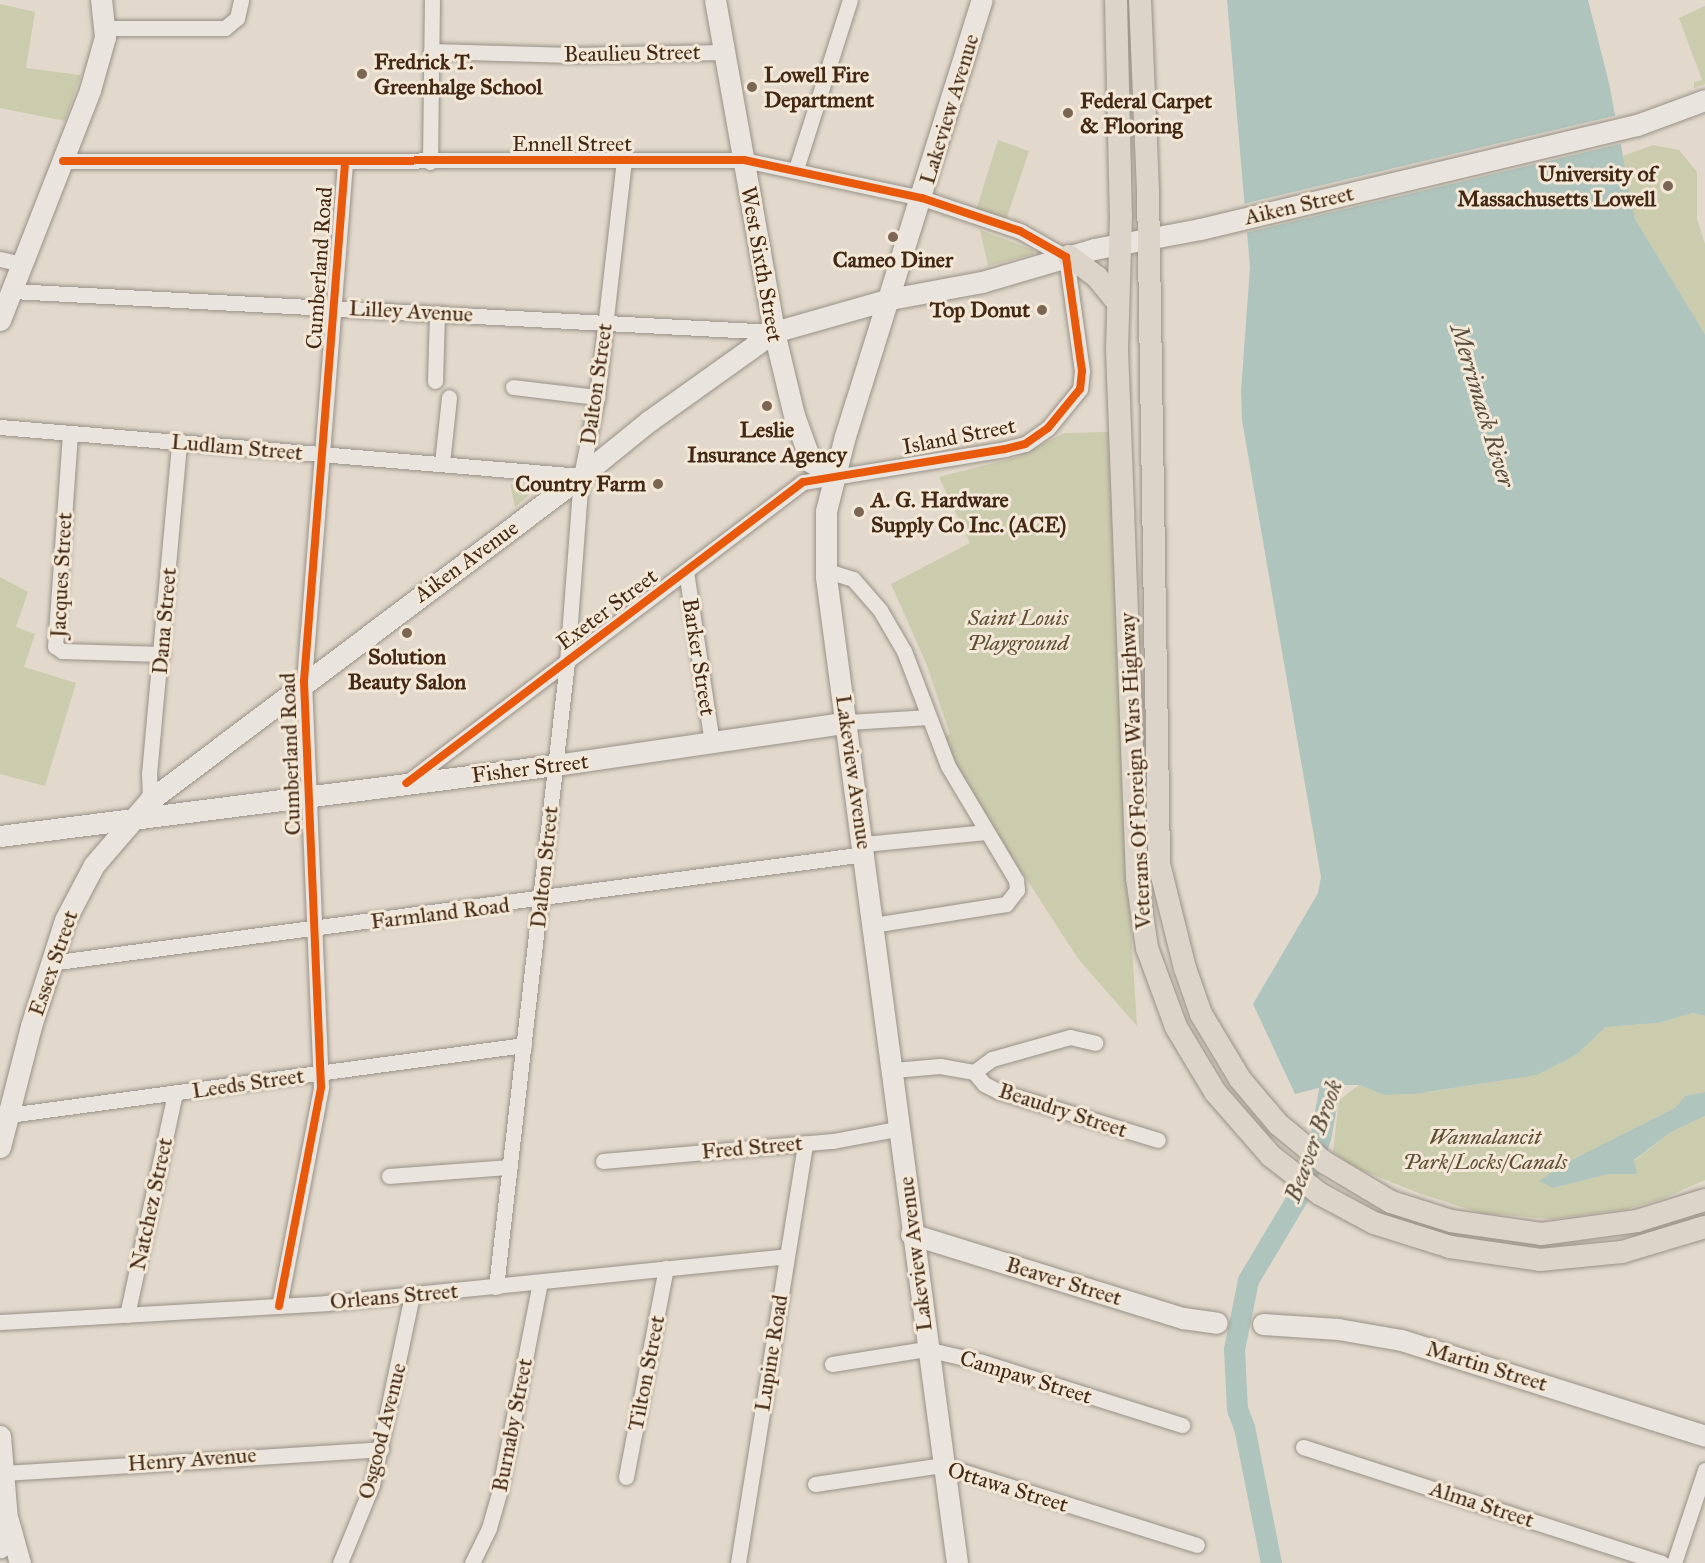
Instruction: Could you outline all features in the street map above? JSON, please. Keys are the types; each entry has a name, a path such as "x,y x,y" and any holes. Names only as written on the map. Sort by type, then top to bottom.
{"main road":[{"path":"1116,0 1121,244"},
{"path":"1140,0 1147,240"},
{"name":"Veterans Of Foreign Wars Highway","path":"1147,240 1159,864 1185,968 1201,1014 1240,1079 1296,1141 1351,1181 1391,1202 1451,1221 1541,1234 1637,1221 1705,1200"},
{"name":"Veterans Of Foreign Wars Highway","path":"1121,244 1117,302 1132,797 1139,908 1147,948 1188,1051 1237,1120 1286,1168 1336,1204 1404,1235 1450,1247 1519,1258 1568,1259 1622,1252 1705,1227"},
{"path":"1068,257 1097,277 1117,302"}],"street":[{"path":"0,320 90,90 105,28 101,0"},
{"path":"105,28 215,29 236,19 241,0"},
{"path":"430,162 432,0"},
{"name":"West Sixth Street","path":"715,0 774,332 794,415 811,462 834,476"},
{"path":"796,169 850,0"},
{"name":"Lakeview Avenue","path":"957,1563 911,1234 901,1128 827,571 826,512 834,476 982,0"},
{"name":"Beaulieu Street","path":"431,51 572,55 724,52"},
{"name":"Aiken Street","path":"890,299 935,293 1121,244 1220,224 1637,125 1705,100"},
{"name":"Ennell Street","path":"63,161 345,163 744,160 796,169 922,198 1020,231 1068,257"},
{"name":"Dalton Street","path":"496,1287 567,662 581,476 597,398 624,161"},
{"name":"Cumberland Road","path":"279,1306 320,1073 304,681 345,163"},
{"name":"Island Street","path":"834,476 1005,449 1025,444 1048,428 1080,389 1082,371 1068,257"},
{"path":"0,259 22,264"},
{"name":"Lilley Avenue","path":"12,291 774,332"},
{"name":"Aiken Avenue","path":"150,800 304,681 581,476 649,421 774,332 890,299"},
{"path":"435,381 437,313"},
{"path":"513,387 597,398"},
{"path":"442,463 449,397"},
{"name":"Ludlam Street","path":"0,427 581,476"},
{"name":"Jacques Street","path":"70,433 55,646 62,651 162,654"},
{"name":"Dana Street","path":"150,800 149,774 162,654 179,442"},
{"name":"Exeter Street","path":"406,783 803,482 834,476"},
{"path":"827,571 854,579 880,610 904,651 948,766 1016,880 1017,890 1005,904 874,925"},
{"name":"Barker Street","path":"686,572 712,743"},
{"name":"Fisher Street","path":"131,820 555,765 848,722 929,717"},
{"name":"Essex Street","path":"0,1147 50,963 83,884 110,843 150,800"},
{"path":"0,836 131,820"},
{"name":"Farmland Road","path":"50,963 540,900 986,832"},
{"path":"893,1070 940,1066 974,1072 992,1059 1070,1037 1095,1043"},
{"name":"Leeds Street","path":"9,1115 524,1045"},
{"name":"Beaudry Street","path":"974,1072 984,1084 998,1091 1158,1140"},
{"name":"Natchez Street","path":"127,1315 175,1093"},
{"name":"Fred Street","path":"603,1161 805,1143 901,1128"},
{"name":"Lupine Road","path":"738,1563 805,1143"},
{"path":"389,1176 510,1167"},
{"name":"Beaver Street","path":"911,1234 1183,1318 1217,1323"},
{"name":"Orleans Street","path":"0,1323 279,1306 412,1295 787,1256"},
{"name":"Tilton Street","path":"626,1477 666,1268"},
{"name":"Burnaby Street","path":"472,1563 489,1528 499,1493 540,1283"},
{"name":"Osgood Avenue","path":"340,1563 372,1485 412,1295"},
{"name":"Martin Street","path":"1263,1324 1338,1329 1401,1340 1705,1436"},
{"name":"Campaw Street","path":"832,1364 926,1348 1182,1425"},
{"path":"0,1437 7,1519 20,1563"},
{"name":"Alma Street","path":"1303,1447 1662,1563"},
{"name":"Henry Avenue","path":"4,1473 381,1449"},
{"name":"Ottawa Street","path":"815,1484 942,1465 1197,1545"},
{"path":"1674,1563 1705,1470"},
{"path":"0,1547 7,1519"}],"green space":[{"path":"0,4 35,12 26,68 81,75 65,121 0,108"},
{"path":"1705,6 1705,84 1694,88 1694,82 1702,80 1679,18"},
{"path":"998,140 1029,151 1006,220 976,210"},
{"name":"University of Massachusetts Lowell","path":"1653,145 1679,150 1697,172 1697,219 1705,244 1705,334 1635,219 1623,156"},
{"path":"980,230 1033,250 1034,254 988,266"},
{"name":"Saint Louis Playground","path":"1109,432 1128,882 1137,1026 1079,960 959,775 942,737 950,734 926,663 891,584 970,543 939,477 1017,457 1064,433"},
{"path":"510,484 538,487 515,507"},
{"path":"0,577 28,592 16,627 35,634 24,667 76,683 45,786 0,774"},
{"name":"Wannalancit Park/Locks/Canals","path":"1693,1013 1705,1016 1705,1092 1685,1096 1675,1108 1595,1149 1553,1188 1609,1174 1636,1174 1634,1161 1671,1132 1705,1116 1705,1180 1662,1199 1627,1209 1552,1219 1481,1213 1421,1194 1354,1167 1333,1152 1339,1100 1359,1085 1385,1095 1414,1094 1537,1075 1576,1055 1606,1027 1658,1023"}],"water":[{"name":"Merrimack River","path":"1227,0 1588,0 1609,83 1635,219 1705,334 1705,1016 1693,1013 1658,1023 1606,1027 1576,1055 1537,1075 1414,1094 1385,1095 1359,1085 1330,1085 1295,1094 1253,1004 1318,893 1321,877 1242,420 1241,391 1250,267"},
{"path":"1705,1092 1705,1116 1671,1132 1634,1160 1637,1174 1609,1174 1553,1188 1539,1181 1564,1164 1675,1108 1685,1096"}],"pier":[{"path":"1618,115 1624,143 1245,233 1243,204"}],"waterway":[{"name":"Beaver Brook","path":"1271,1563 1244,1427 1237,1409 1234,1349 1248,1280 1301,1191 1320,1138 1330,1085 1344,1062"}],"cycle path":[{"path":"63,161 744,160 922,198 1020,231 1066,257 1082,371 1080,389 1048,428 1025,444 1005,449 803,482 406,783"},
{"path":"279,1306 321,1087 304,681 345,163"}],"place":[{"name":"Fredrick T. Greenhalge School","path":"362,74"},
{"name":"Lowell Fire Department","path":"752,87"},
{"name":"Federal Carpet & Flooring","path":"1068,113"},
{"name":"University of Massachusetts Lowell","path":"1668,186"},
{"name":"Cameo Diner","path":"893,237"},
{"name":"Top Donut","path":"1042,310"},
{"name":"Leslie Insurance Agency","path":"767,406"},
{"name":"Country Farm","path":"658,484"},
{"name":"A. G. Hardware Supply Co Inc. (ACE)","path":"859,512"},
{"name":"Solution Beauty Salon","path":"407,633"}]}
